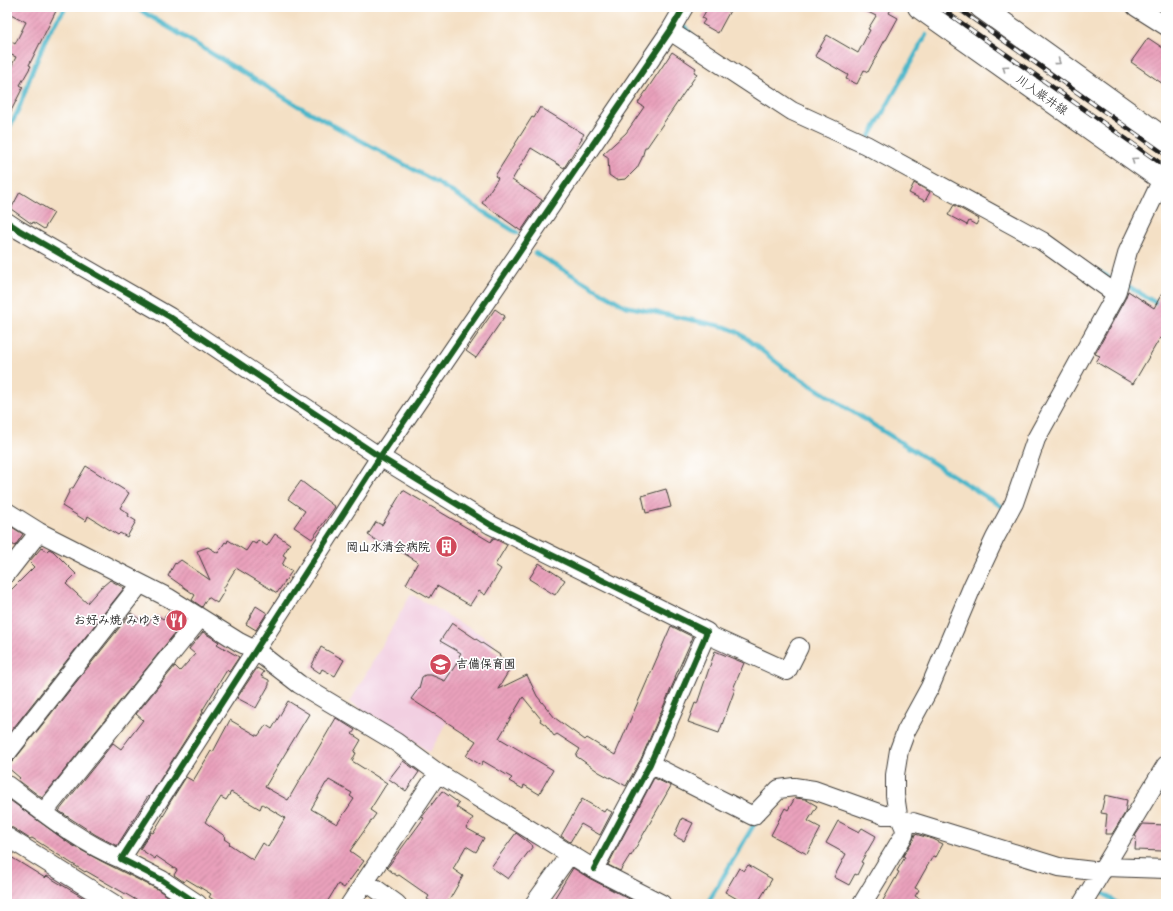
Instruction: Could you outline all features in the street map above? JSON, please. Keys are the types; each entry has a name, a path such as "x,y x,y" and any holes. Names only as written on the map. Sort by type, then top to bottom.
{"main road":[{"name":"川入巌井線","path":"919,7 1165,177"},
{"path":"980,7 1166,140"}],"street":[{"path":"1136,7 1166,26"},
{"path":"121,859 380,457 677,20 792,111 866,145 1042,241 1115,287"},
{"path":"862,904 904,835 897,820 895,775 899,750 906,731 930,687 973,584 1014,503 1036,439 1115,287 1128,251 1165,177"},
{"path":"7,222 170,317 380,457 491,525 707,632 706,634 787,670 799,647"},
{"path":"7,512 39,532 169,598 239,642 255,650 299,684 396,742 438,773 594,870 662,904"},
{"path":"7,572 39,532"},
{"path":"7,753 140,584"},
{"path":"44,812 200,618"},
{"path":"594,870 650,764 706,634"},
{"path":"650,764 753,816 779,790 794,787 814,790 897,820 913,822 1059,867 1095,883 1166,869"},
{"path":"1095,883 1166,765"},
{"path":"350,904 438,773"},
{"path":"7,785 74,835 107,854 121,859 162,880 198,904"},
{"path":"7,838 114,904"},
{"path":"534,904 570,854"},
{"path":"365,881 397,904"}],"shaded area":[{"path":"411,594 495,643 429,753 412,739 350,702"}],"building":[{"path":"7,7 58,7 29,65 31,66 20,85 23,87 7,119 7,75 16,57 7,53 7,39 15,44 26,22 7,12"},
{"path":"708,7 732,7 718,33 702,24 705,20 702,18"},
{"path":"858,7 892,7 889,13 898,18 868,72 864,70 857,84 846,79 848,75 815,56 827,35 858,53 870,30 868,29 876,16"},
{"path":"1148,38 1166,50 1166,86 1131,62"},
{"path":"672,52 696,68 694,72 697,74 647,147 645,147 637,168 626,179 616,180 609,175 608,157 603,154 626,133 644,107 638,103"},
{"path":"540,107 584,134 564,168 531,148 512,180 542,200 521,231 482,203 498,178 495,176 532,117 534,118"},
{"path":"914,183 930,192 925,201 909,193"},
{"path":"20,192 54,213 44,229 33,222 32,224 11,209"},
{"path":"954,205 979,219 976,225 969,221 967,225 948,215"},
{"path":"1166,286 1166,342 1160,338 1133,384 1096,362 1100,356 1095,354 1128,291 1154,308"},
{"path":"495,309 505,316 476,358 466,351"},
{"path":"86,466 129,493 120,508 136,521 127,537 120,533 118,535 88,516 86,521 62,506 71,488 73,488"},
{"path":"301,481 335,507 312,539 294,527 305,511 288,499"},
{"path":"666,489 671,507 646,513 642,496"},
{"name":"岡山水清会病院","path":"403,490 491,542 493,538 507,545 495,565 501,569 485,595 479,591 470,605 437,586 430,598 406,584 418,562 384,541 382,544 368,535 376,522 382,525"},
{"path":"7,524 23,534 15,546 7,541"},
{"path":"275,534 290,544 283,555 286,557 282,565 292,571 277,593 236,568 223,589 225,590 217,603 208,597 202,607 192,600 195,595 168,576 175,563 176,564 181,560 210,580 197,551 208,547 218,553 228,540 246,551 252,542 256,544 258,540 267,546"},
{"path":"42,547 46,552 49,549 53,551 76,574 66,584 87,603 102,586 110,580 124,588 7,736 7,594 34,567 29,562"},
{"path":"539,563 565,580 555,595 529,579"},
{"path":"256,606 267,613 256,630 246,624"},
{"path":"169,612 183,623 42,798 18,780 20,778 7,767 15,759 131,613 147,625 152,618 154,619 157,615 163,619"},
{"path":"452,623 513,664 498,689 527,675 537,696 555,718 585,740 587,738 615,755 671,626 693,637 641,759 626,786 599,772 576,756 580,749 557,734 554,736 546,725 540,721 541,719 523,697 499,738 553,770 539,794 524,785 523,789 509,781 512,778 483,761 481,765 466,756 476,741 411,699 419,688 422,677 425,675 431,675 445,681 461,657 459,656 461,653 440,641"},
{"path":"203,632 219,642 217,644 239,657 229,672 227,670 202,711 203,712 117,846 96,835 59,811 113,743 121,749 143,720 136,714 175,666 180,671 195,654 189,649"},
{"path":"321,647 344,660 335,676 322,669 320,673 311,667"},
{"path":"715,651 744,663 733,689 735,689 719,733 688,722 695,703 697,704"},
{"path":"257,668 264,672 261,676 269,680 269,685 256,708 237,698"},
{"path":"288,701 309,714 265,787 288,800 336,718 355,730 352,734 361,740 354,752 356,753 352,761 387,783 370,810 376,814 350,851 364,861 344,888 338,884 326,904 220,904 209,897 211,894 186,879 184,882 174,875 177,870 156,856 155,859 140,849 151,832 153,833 186,777 193,781 211,751 213,752 230,720 258,736 266,725 272,729","holes":["329,780 352,793 350,796 354,799 337,824 311,809","231,792 260,809 262,804 285,818 268,847 263,843 253,860 229,844 230,843 224,839 226,837 205,822 221,797 226,800"]},
{"path":"403,761 419,772 406,791 389,779"},
{"path":"654,778 671,786 631,856 630,855 620,871 608,865"},
{"path":"442,791 459,803 456,807 473,818 466,828 484,838 476,852 466,846 453,869 463,876 447,904 434,904 427,899 429,896 387,868"},
{"path":"1105,795 1127,800 1125,813 1112,834 1105,834 1107,814 1101,813"},
{"path":"7,798 70,844 157,889 172,899 168,904 143,904 86,871 85,872 32,838 30,839 13,828 7,827"},
{"path":"795,798 805,799 817,806 808,821 821,828 807,854 771,835 785,808 788,810"},
{"path":"582,799 604,812 606,809 612,812 600,835 581,824 570,842 561,836"},
{"path":"682,818 693,823 684,841 674,836"},
{"path":"838,821 859,832 862,828 876,836 861,862 863,863 857,875 855,874 849,885 834,877 846,854 826,843"},
{"path":"1143,824 1165,825 1163,851 1135,850 1135,836"},
{"path":"516,833 533,846 508,879 491,867"},
{"path":"915,834 933,839 943,844 936,857 933,856 915,888 919,890 915,896 929,904 881,904 899,872 897,871 905,857 903,856"},
{"path":"7,849 13,853 11,857 45,878 47,876 94,904 7,904"},
{"path":"748,865 772,879 757,904 746,904 725,892 739,868 744,871"},
{"path":"573,868 589,878 639,904 551,904"}],"waterway":[{"path":"7,132 18,111 32,72 49,32 66,7"},
{"path":"135,7 300,107 436,182 517,233"},
{"path":"664,7 667,8 673,16"},
{"path":"680,23 693,36"},
{"path":"869,138 926,35"},
{"path":"535,253 625,306 726,327 738,332 784,368 1004,508"},
{"path":"1098,271 1116,281"},
{"path":"1123,283 1166,309"},
{"path":"707,904 756,821"},
{"path":"1096,888 1118,904"}],"railway":[{"path":"939,7 1166,167"},
{"path":"956,7 1166,155"}],"cycle path":[{"path":"198,904 162,880 121,859 380,457 670,31 684,7"},
{"path":"7,222 170,317 380,457 491,525 707,632 650,764 594,869"}],"place":[{"name":"岡山水清会病院","path":"446,547"},
{"name":"お好み焼 みゆき","path":"177,620"},
{"name":"吉備保育園","path":"440,664"}]}
